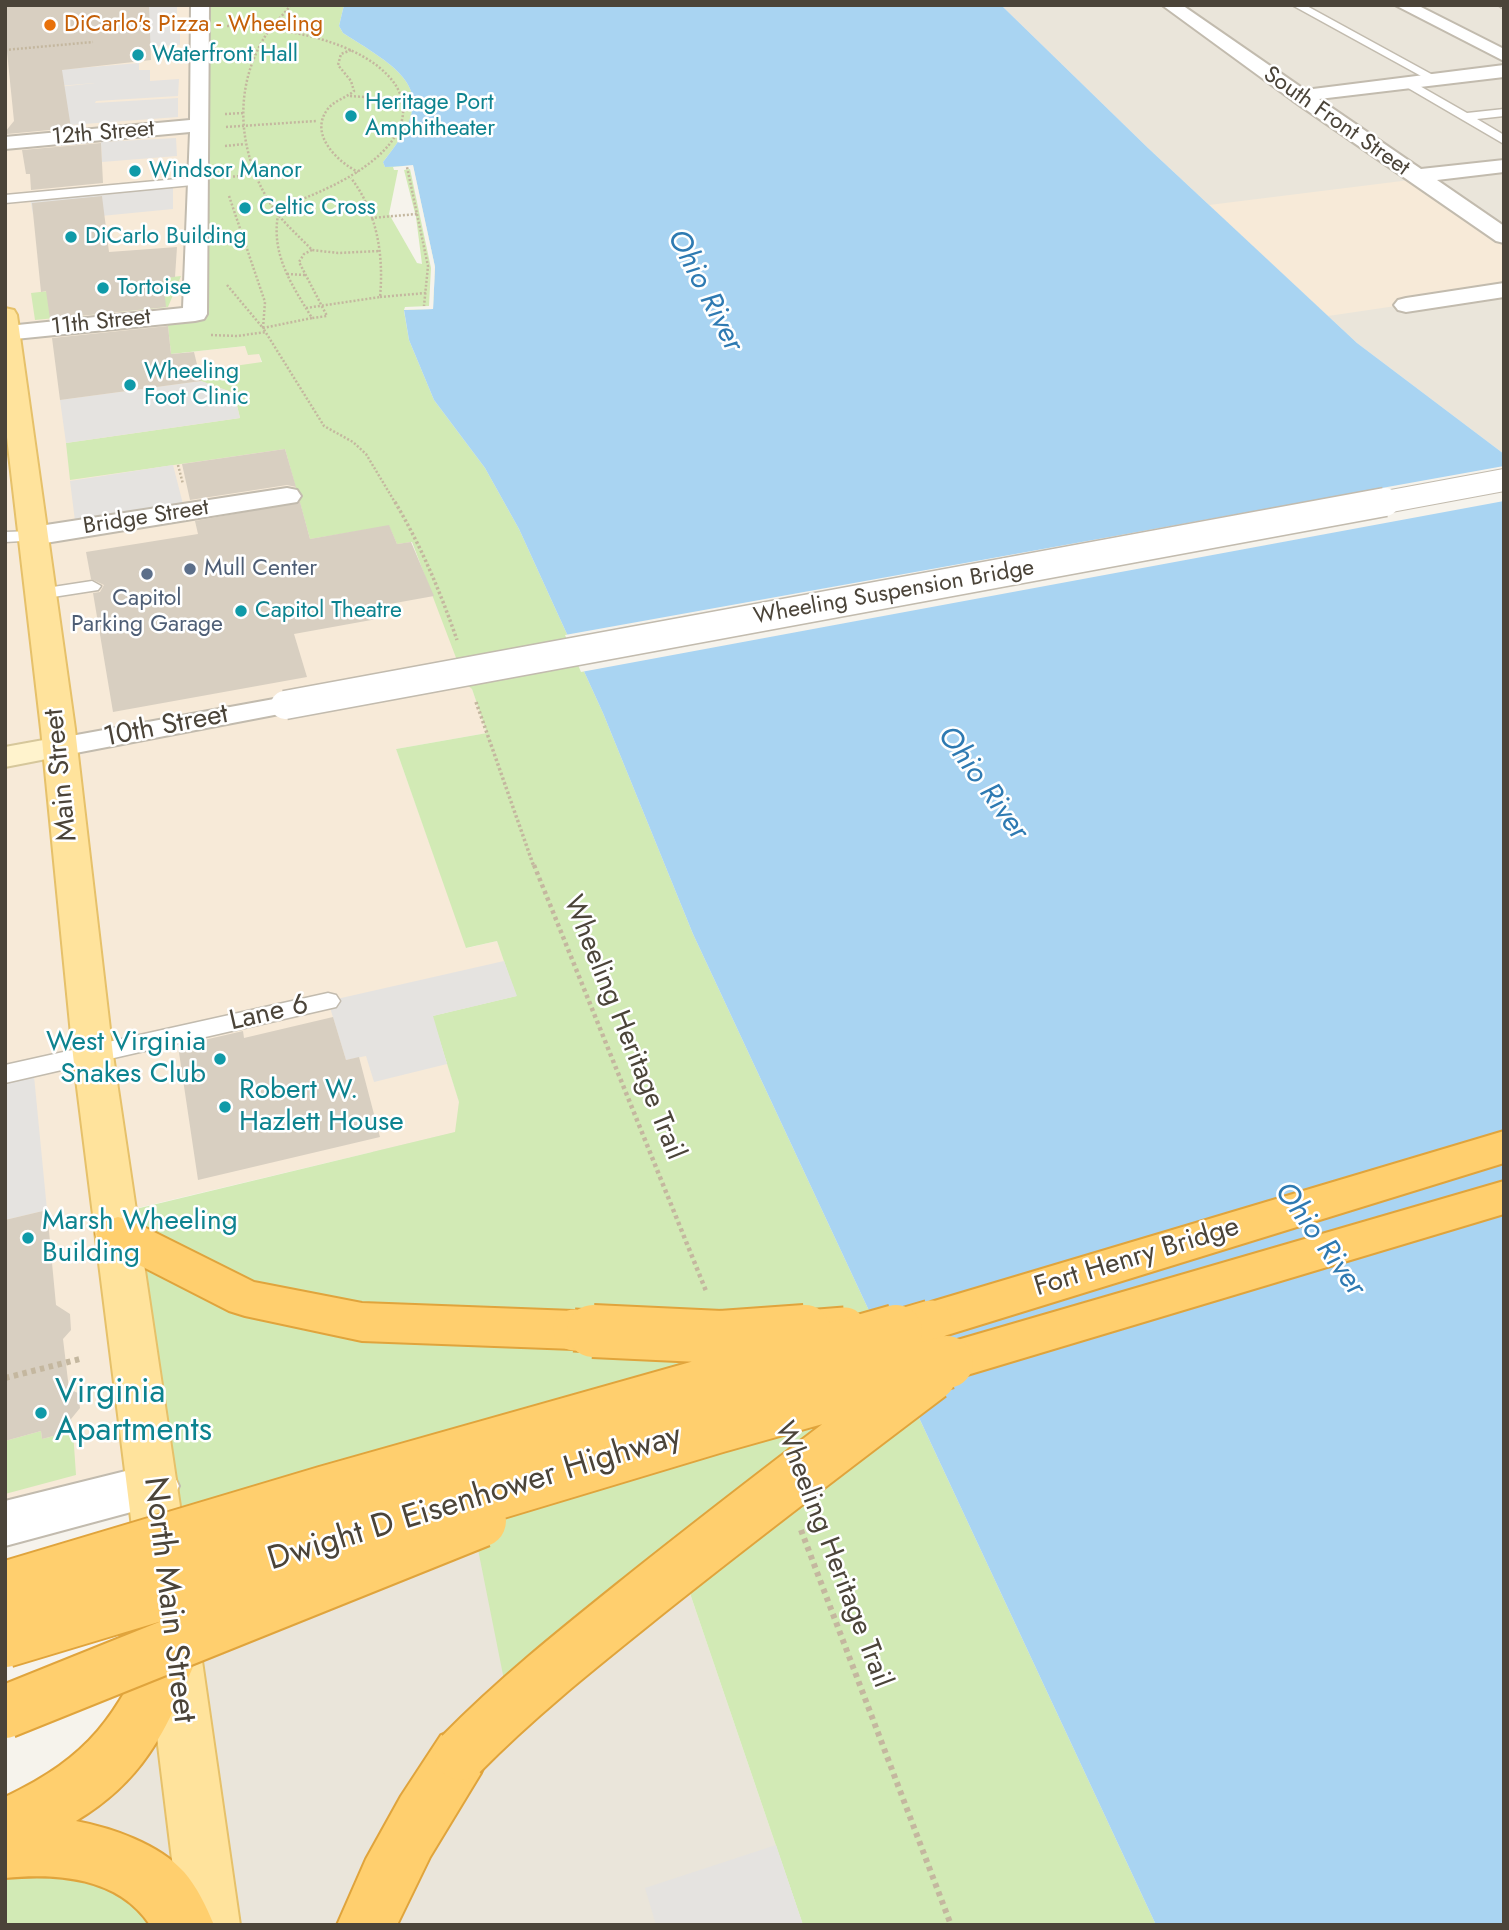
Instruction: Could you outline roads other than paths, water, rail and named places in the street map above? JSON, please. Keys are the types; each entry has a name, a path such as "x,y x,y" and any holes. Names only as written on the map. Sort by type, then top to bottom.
{"highway":[{"name":"Fort Henry Bridge","path":"939,1341 1504,1147"},
{"name":"Fort Henry Bridge","path":"939,1341 1504,1197"},
{"path":"118,1234 245,1298 362,1322 721,1337 939,1341"},
{"path":"367,1925 382,1886 418,1818 461,1754 509,1705 734,1524 939,1341"},
{"name":"Dwight D Eisenhower Highway","path":"5,1641 716,1427 939,1341"},
{"name":"Dwight D Eisenhower Highway","path":"5,1588 339,1489 939,1341"},
{"path":"5,1712 716,1427"},
{"path":"5,1826 47,1808 97,1773 129,1738 151,1700 173,1651"},
{"path":"5,1849 53,1847 96,1853 134,1871 161,1891 184,1925"}],"main road":[{"name":"Main Street","path":"6,324 19,537 40,594 60,747 93,1055 118,1234"},
{"name":"10th Street","path":"5,757 60,747"},
{"name":"North Main Street","path":"118,1234 154,1486 210,1925"}],"street":[{"path":"199,181 200,5"},
{"name":"South Front Street","path":"1170,5 1504,236"},
{"path":"1403,5 1504,56"},
{"path":"1299,96 1504,71"},
{"name":"12th Street","path":"5,143 200,125"},
{"path":"1414,176 1504,166"},
{"name":"11th Street","path":"6,324 195,314 199,181"},
{"path":"1406,305 1504,290"},
{"name":"Wheeling Suspension Bridge","path":"285,705 1504,480"},
{"name":"Bridge Street","path":"19,537 287,496"},
{"name":"10th Street","path":"60,747 285,705"},
{"path":"5,1524 154,1486"}],"lane":[{"path":"1297,5 1436,79"},
{"path":"1407,83 1504,140"},
{"path":"1465,117 1504,112"},
{"path":"5,199 199,181"},
{"path":"40,594 92,586"},
{"name":"Lane 6","path":"5,1074 328,1001"}],"water":[{"name":"Ohio River","path":"344,5 1001,5 1148,148 1357,343 1504,454 1504,1925 1156,1925 693,934 603,713 519,529 485,468 434,400 409,340 404,310 433,309 435,267 413,166 385,167 383,162 401,138 410,118 413,101 409,86 399,73 343,33 339,26"}],"place":[{"name":"DiCarlo's Pizza - Wheeling","path":"50,25"},
{"name":"Waterfront Hall","path":"138,55"},
{"name":"Heritage Port Amphitheater","path":"351,116"},
{"name":"Windsor Manor","path":"135,171"},
{"name":"Celtic Cross","path":"245,208"},
{"name":"DiCarlo Building","path":"71,237"},
{"name":"Tortoise","path":"103,288"},
{"name":"Wheeling Foot Clinic","path":"130,385"},
{"name":"Mull Center","path":"190,569"},
{"name":"Capitol Parking Garage","path":"147,574"},
{"name":"Capitol Theatre","path":"241,611"},
{"name":"West Virginia Snakes Club","path":"220,1059"},
{"name":"Robert W. Hazlett House","path":"225,1107"},
{"name":"Marsh Wheeling Building","path":"28,1238"},
{"name":"Virginia Apartments","path":"41,1413"}]}
